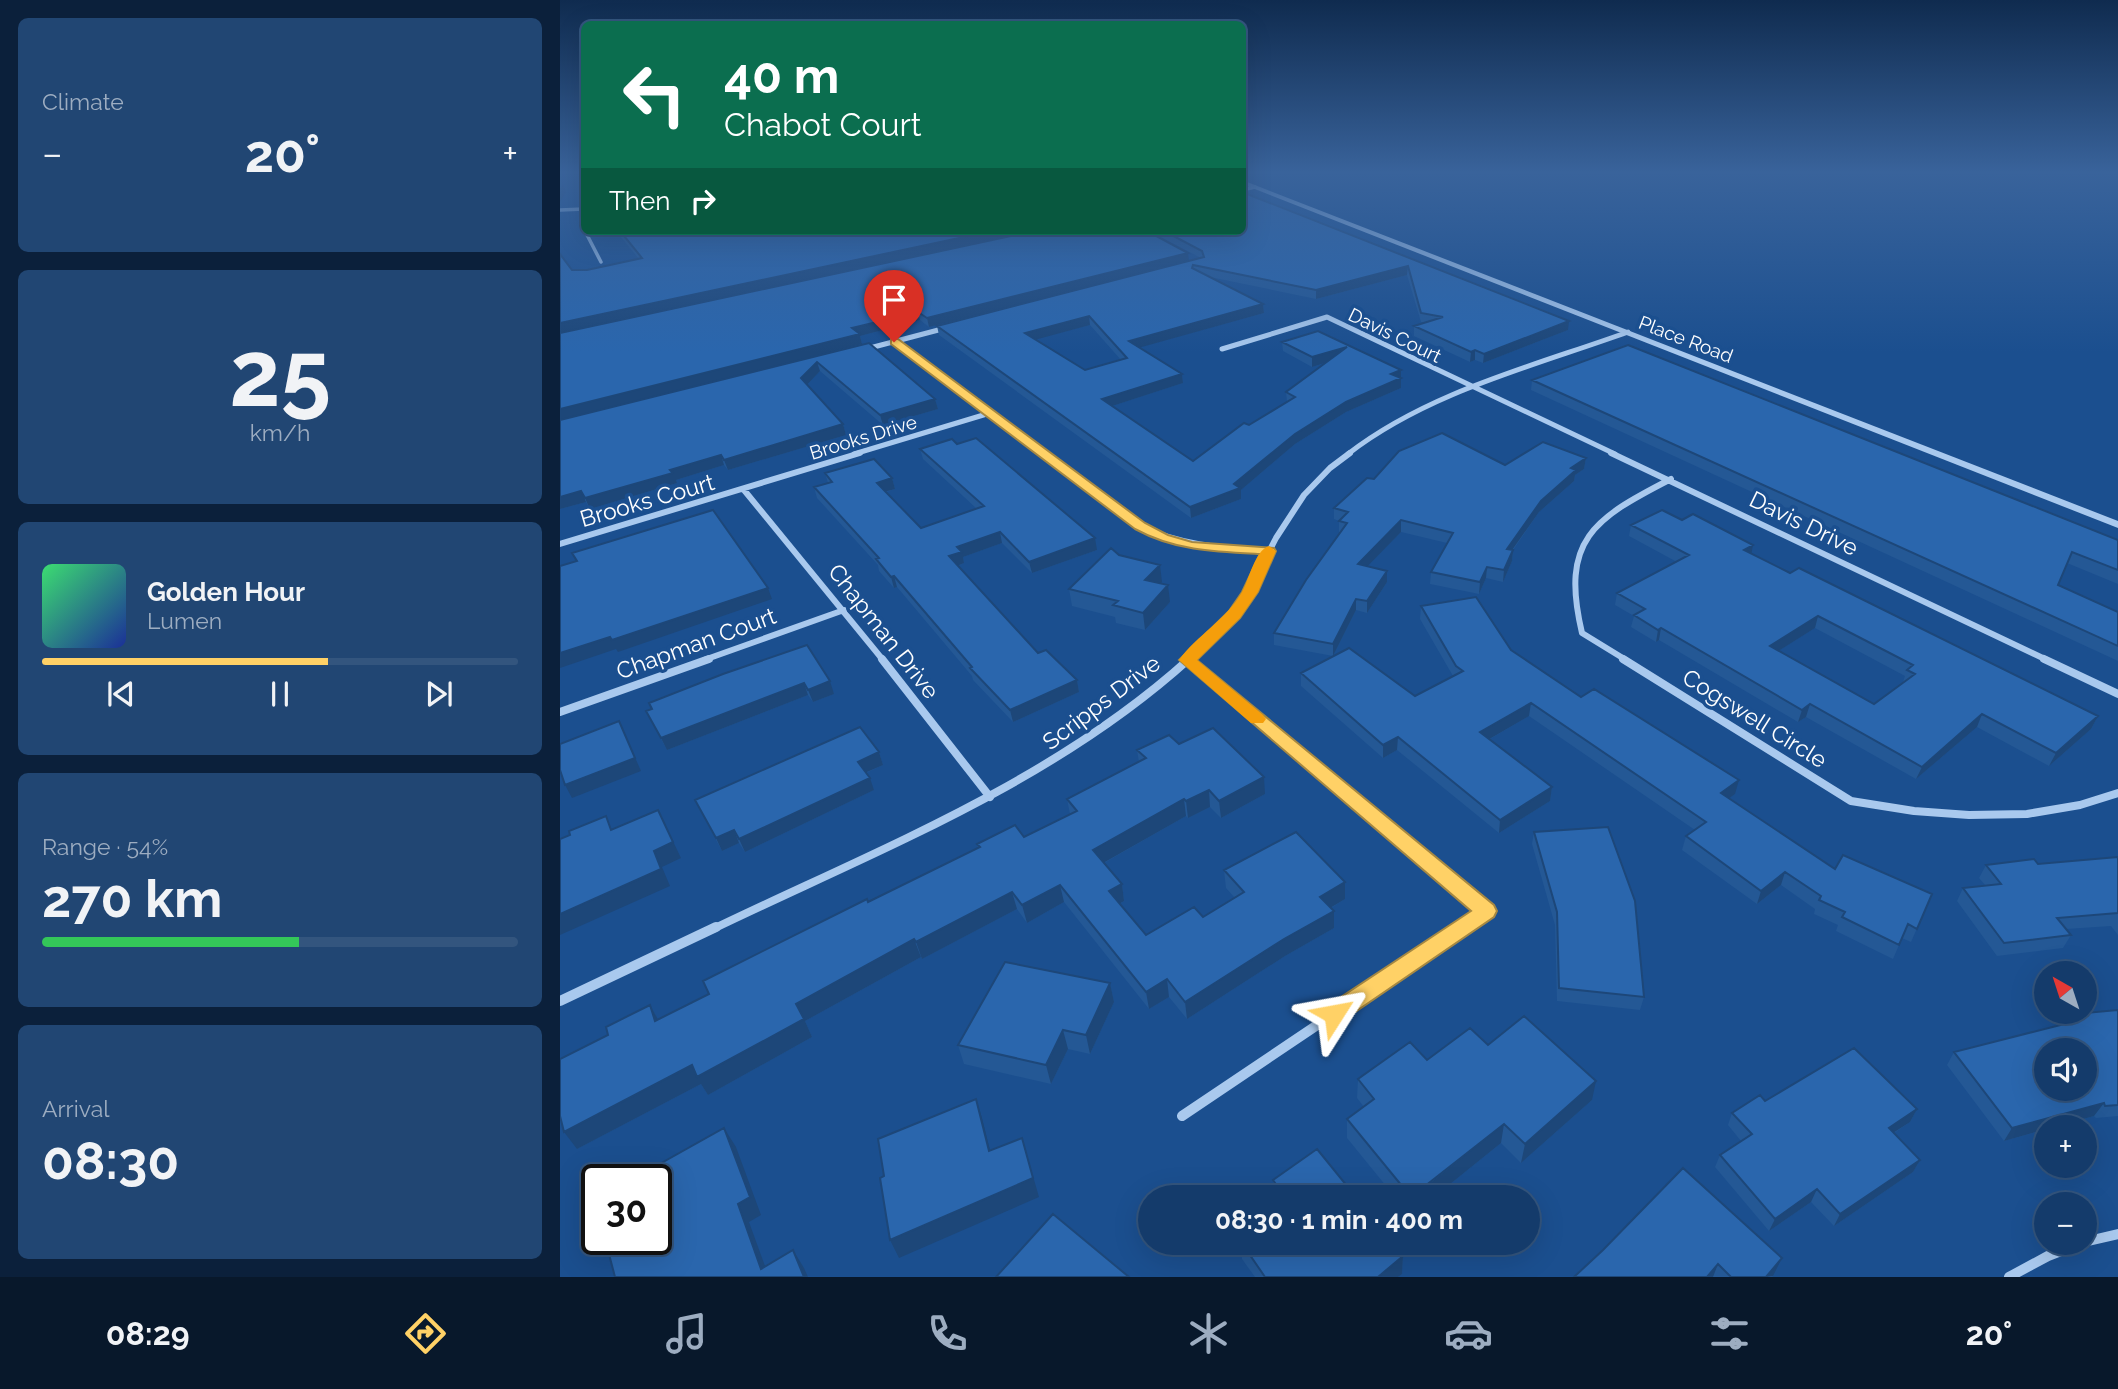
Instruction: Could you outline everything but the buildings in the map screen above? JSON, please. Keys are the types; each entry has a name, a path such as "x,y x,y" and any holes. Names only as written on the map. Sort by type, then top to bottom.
{"street":[{"name":"Place Road","path":"1375,234 2118,525"},
{"path":"587,235 601,262"},
{"name":"Davis Court","path":"1222,349 1327,317 1474,389"},
{"path":"854,352 948,328"},
{"name":"Scripps Drive","path":"560,1001 990,797 1051,764 1151,694 1235,615 1292,511 1309,490 1354,449 1404,418 1628,332"},
{"path":"894,342 1140,526 1163,538 1191,546 1269,551"},
{"name":"Davis Drive","path":"1474,389 1671,479 2118,694"},
{"name":"Brooks Drive","path":"744,490 990,414"},
{"name":"Cogswell Circle","path":"1671,479 1626,501 1602,519 1587,536 1577,555 1572,577 1572,603 1582,633 1851,801 1914,811 1969,815 2016,814 2080,805 2118,793"},
{"name":"Brooks Court","path":"560,544 744,490"},
{"name":"Chapman Drive","path":"744,490 844,610 990,797"},
{"name":"Chapman Court","path":"560,712 844,610"},
{"path":"1182,1116 1486,911 1187,660"},
{"path":"2097,1239 2118,1234"},
{"path":"2009,1277 2051,1255"}],"slow traffic":[{"path":"1257,719 1187,660 1235,615 1262,570 1269,551"}],"route":[{"path":"894,342 1140,526 1163,538 1191,546 1269,551 1262,570 1235,615 1187,660 1486,911 1334,1014"}]}
